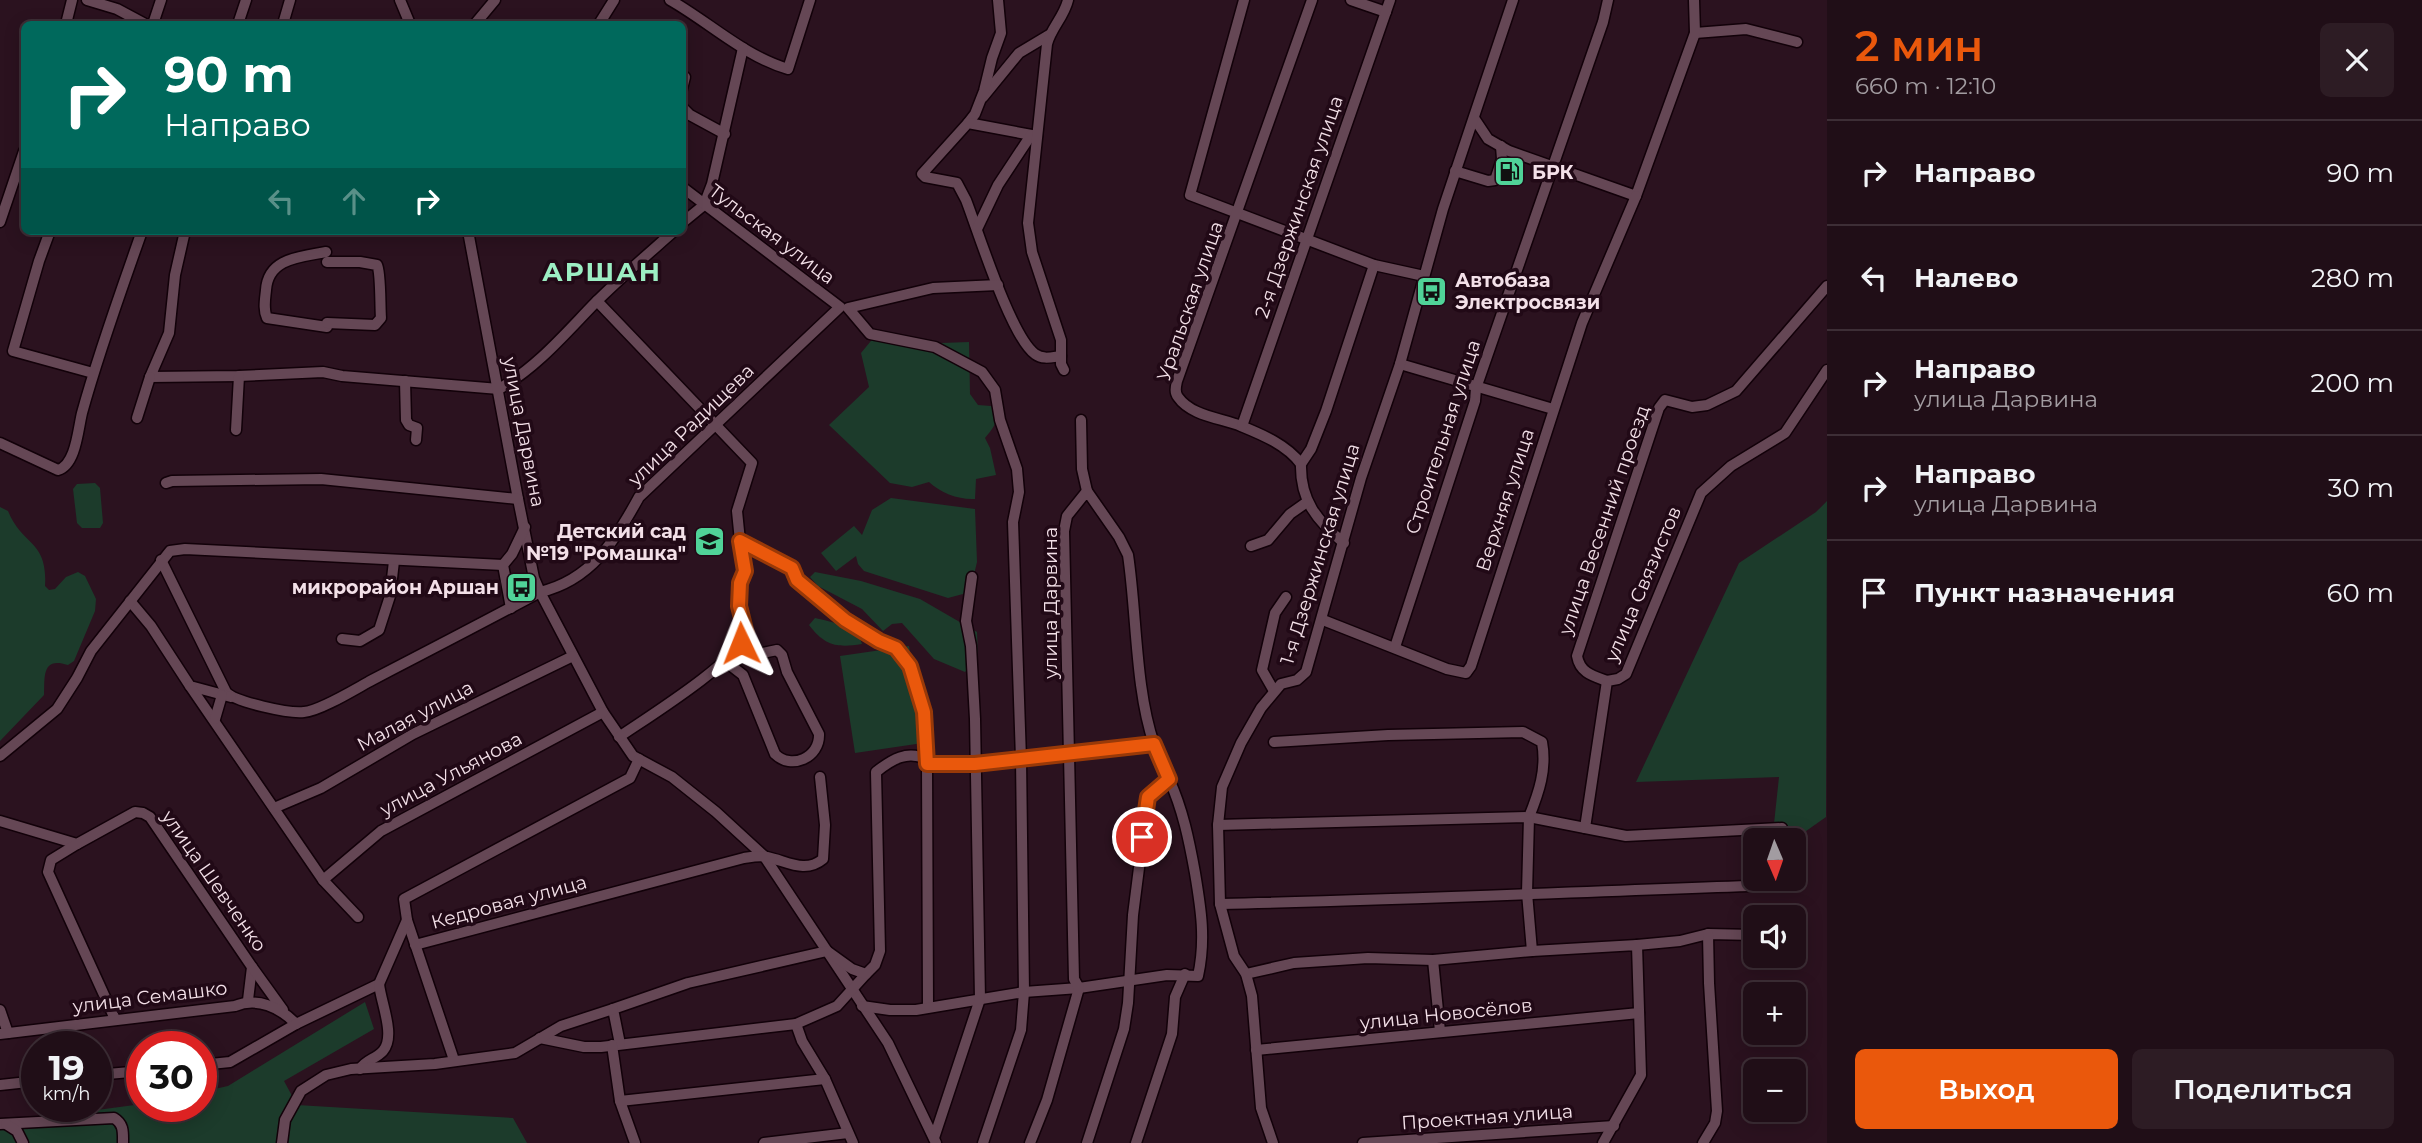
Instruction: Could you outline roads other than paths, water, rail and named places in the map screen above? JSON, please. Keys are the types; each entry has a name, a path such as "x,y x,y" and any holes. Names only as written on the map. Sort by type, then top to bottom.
{"street":[{"path":"67,21 72,0"},
{"path":"87,0 117,9 139,21"},
{"path":"154,21 161,0"},
{"path":"239,21 246,0"},
{"path":"284,21 290,0"},
{"path":"400,0 409,21"},
{"path":"478,21 495,0"},
{"path":"601,21 614,0"},
{"path":"670,0 743,48 788,69 810,0"},
{"path":"692,12 698,0"},
{"path":"998,0 1001,33 975,114 922,174 925,177 957,183 1015,327 1028,348 1038,356 1061,356"},
{"path":"981,99 996,85 1019,53 1049,35 1062,17 1068,0"},
{"path":"1244,0 1190,195 1374,265 1424,276"},
{"name":"Уральская улица","path":"1301,464 1287,448 1242,426 1197,412 1178,398 1175,391 1312,0"},
{"path":"1351,0 1386,12"},
{"name":"2-я Дзержинская улица","path":"1242,426 1390,0"},
{"name":"1-я Дзержинская улица","path":"1273,1143 1261,1108 1252,996 1246,974 1234,956 1220,904 1218,825 1222,788 1241,743 1261,708 1281,684 1303,677 1323,620 1373,440 1400,364 1455,171 1513,0"},
{"name":"Строительная улица","path":"1395,648 1475,401 1476,388 1603,22 1608,0"},
{"path":"1694,0 1695,33 1746,29 1797,42"},
{"name":"Верхняя улица","path":"1323,620 1462,673 1466,673 1471,666 1582,323 1636,196 1695,33"},
{"path":"1049,35 1034,136 1028,223 1032,252 1061,340 1064,370"},
{"path":"686,220 704,205 712,184 743,48"},
{"path":"686,112 725,134"},
{"path":"1474,118 1488,139 1501,146 1636,196"},
{"path":"968,123 1034,136"},
{"path":"977,229 998,185 1034,136"},
{"path":"1455,171 1488,181 1495,180 1502,159 1501,146"},
{"path":"0,222 21,162"},
{"name":"Тульская улица","path":"686,190 844,307"},
{"path":"49,235 13,351 93,373"},
{"path":"0,443 61,470 66,467 74,450 93,373 141,235"},
{"path":"137,418 150,377 169,333 175,275 184,235"},
{"name":"улица Дарвина","path":"469,235 518,499 534,578 540,592 603,712 633,756 672,777 716,812 764,856 852,991"},
{"path":"150,377 323,372 342,376 499,389 531,368 597,301 670,235"},
{"path":"298,257 326,257 377,265 380,271 378,290 381,318 375,325 327,325 267,318 264,311 266,282 271,271 277,265 298,257"},
{"path":"1344,543 1327,530 1307,502 1301,464 1311,449 1326,411 1374,265"},
{"path":"844,307 933,288 998,285"},
{"name":"улица Весенний проезд","path":"1607,681 1584,671 1578,665 1577,656 1659,408 1665,400 1692,407 1707,405 1736,391 1827,286"},
{"path":"597,301 752,463 737,511 745,571 740,578 739,606 746,634 736,652 619,737"},
{"name":"улица Радищева","path":"227,696 248,703 298,712 310,711 587,570 622,529 639,498 714,425 844,307"},
{"name":"улица Дарвина","path":"844,307 870,334 935,347 982,372 995,390 1002,429 1017,469 1019,492 1013,522 1024,992 1021,1030 983,1143"},
{"path":"1400,364 1553,410"},
{"name":"улица Связистов","path":"1585,828 1607,681 1626,674 1702,493 1731,466 1784,433 1827,370"},
{"path":"236,430 239,376"},
{"path":"405,381 406,420 409,425 417,428 416,440"},
{"path":"862,1006 903,1011 1024,992 1079,988 1185,974 1198,976 1202,956 1203,915 1189,834 1181,807 1154,744 1143,687 1128,555 1119,537 1087,491 1082,469 1081,419"},
{"path":"166,483 321,479 518,499"},
{"name":"улица Дарвина","path":"1030,1143 1046,1100 1079,988 1073,979 1064,531 1067,516 1087,491"},
{"path":"1251,546 1268,540 1290,513 1307,502"},
{"path":"510,608 503,565 512,554 525,527"},
{"path":"740,541 792,568 797,580 845,620 896,648 910,666 924,712 927,762 928,1006"},
{"path":"0,757 57,709 91,651 170,551 503,565"},
{"path":"161,560 227,696"},
{"path":"342,639 360,641 379,630 390,596 394,561"},
{"path":"935,1140 980,999 971,646 966,621 972,577"},
{"path":"1274,691 1262,670 1275,613 1286,597"},
{"path":"130,601 151,626 323,880 358,917"},
{"path":"777,650 782,654 787,672 819,734 816,751 792,762 778,758 743,676 725,660 777,650"},
{"name":"Малая улица","path":"274,808 321,788 413,734 573,656"},
{"path":"190,686 227,696"},
{"path":"215,719 227,696"},
{"name":"улица Ульянова","path":"323,880 382,831 603,712"},
{"path":"1274,741 1523,732 1542,742 1544,756 1538,795 1529,817 1527,893 1532,951"},
{"path":"539,1038 584,1047 691,1038 796,1024 830,1011 876,965 880,951 876,772 898,757 920,756 927,762 975,764 1154,744"},
{"name":"Кедровая улица","path":"639,759 630,778 404,899 415,944 744,858 764,856"},
{"path":"764,856 807,867 823,859 825,825 820,777"},
{"path":"1087,1143 1124,1029 1139,857 1148,797 1169,779"},
{"name":"улица Шевченко","path":"115,1018 48,872 51,860 135,812 150,817 252,967 248,1000"},
{"path":"1218,825 1529,817 1626,836 1743,830"},
{"path":"0,821 77,844"},
{"path":"1220,904 1743,886"},
{"path":"360,1069 362,1064 380,1054 389,1040 379,984 407,920"},
{"path":"1246,974 1294,963 1368,958 1433,960 1680,941 1708,934 1743,935"},
{"path":"1703,1143 1715,1123 1717,1111 1708,934"},
{"path":"415,944 454,1060"},
{"path":"1603,1143 1641,1075 1637,945"},
{"path":"282,1143 285,1120 301,1091 334,1072 514,1053 561,1026 688,983 827,951"},
{"name":"улица Дарвина","path":"827,951 852,969 866,974"},
{"path":"1433,960 1440,1031"},
{"path":"252,967 296,1024"},
{"path":"1136,1143 1172,1034 1175,997 1185,974"},
{"path":"217,1063 230,1062 296,1024 379,984"},
{"path":"852,991 900,1064 935,1140"},
{"name":"улица Семашко","path":"4,1034 115,1018 235,1006 248,1000 283,1010"},
{"path":"613,1009 620,1101 635,1143"},
{"path":"0,1010 4,1034"},
{"name":"улица Новосёлов","path":"1256,1050 1639,1013"},
{"path":"764,1143 850,1138 825,1079 802,1041 796,1024"},
{"path":"620,1101 825,1079"},
{"path":"0,1085 21,1083"},
{"path":"3,1124 114,1118 120,1122 124,1143"},
{"path":"3,1124 17,1131 23,1143"},
{"name":"Проектная улица","path":"1363,1143 1614,1126"}],"place":[{"name":"БРК","path":"1509,172"},
{"name":"Автобаза Электросвязи","path":"1432,291"},
{"name":"Детский сад №19 \"Ромашка\"","path":"709,542"},
{"name":"микрорайон Аршан","path":"522,587"}],"district":[{"name":"АРШАН","path":"602,272"}]}
